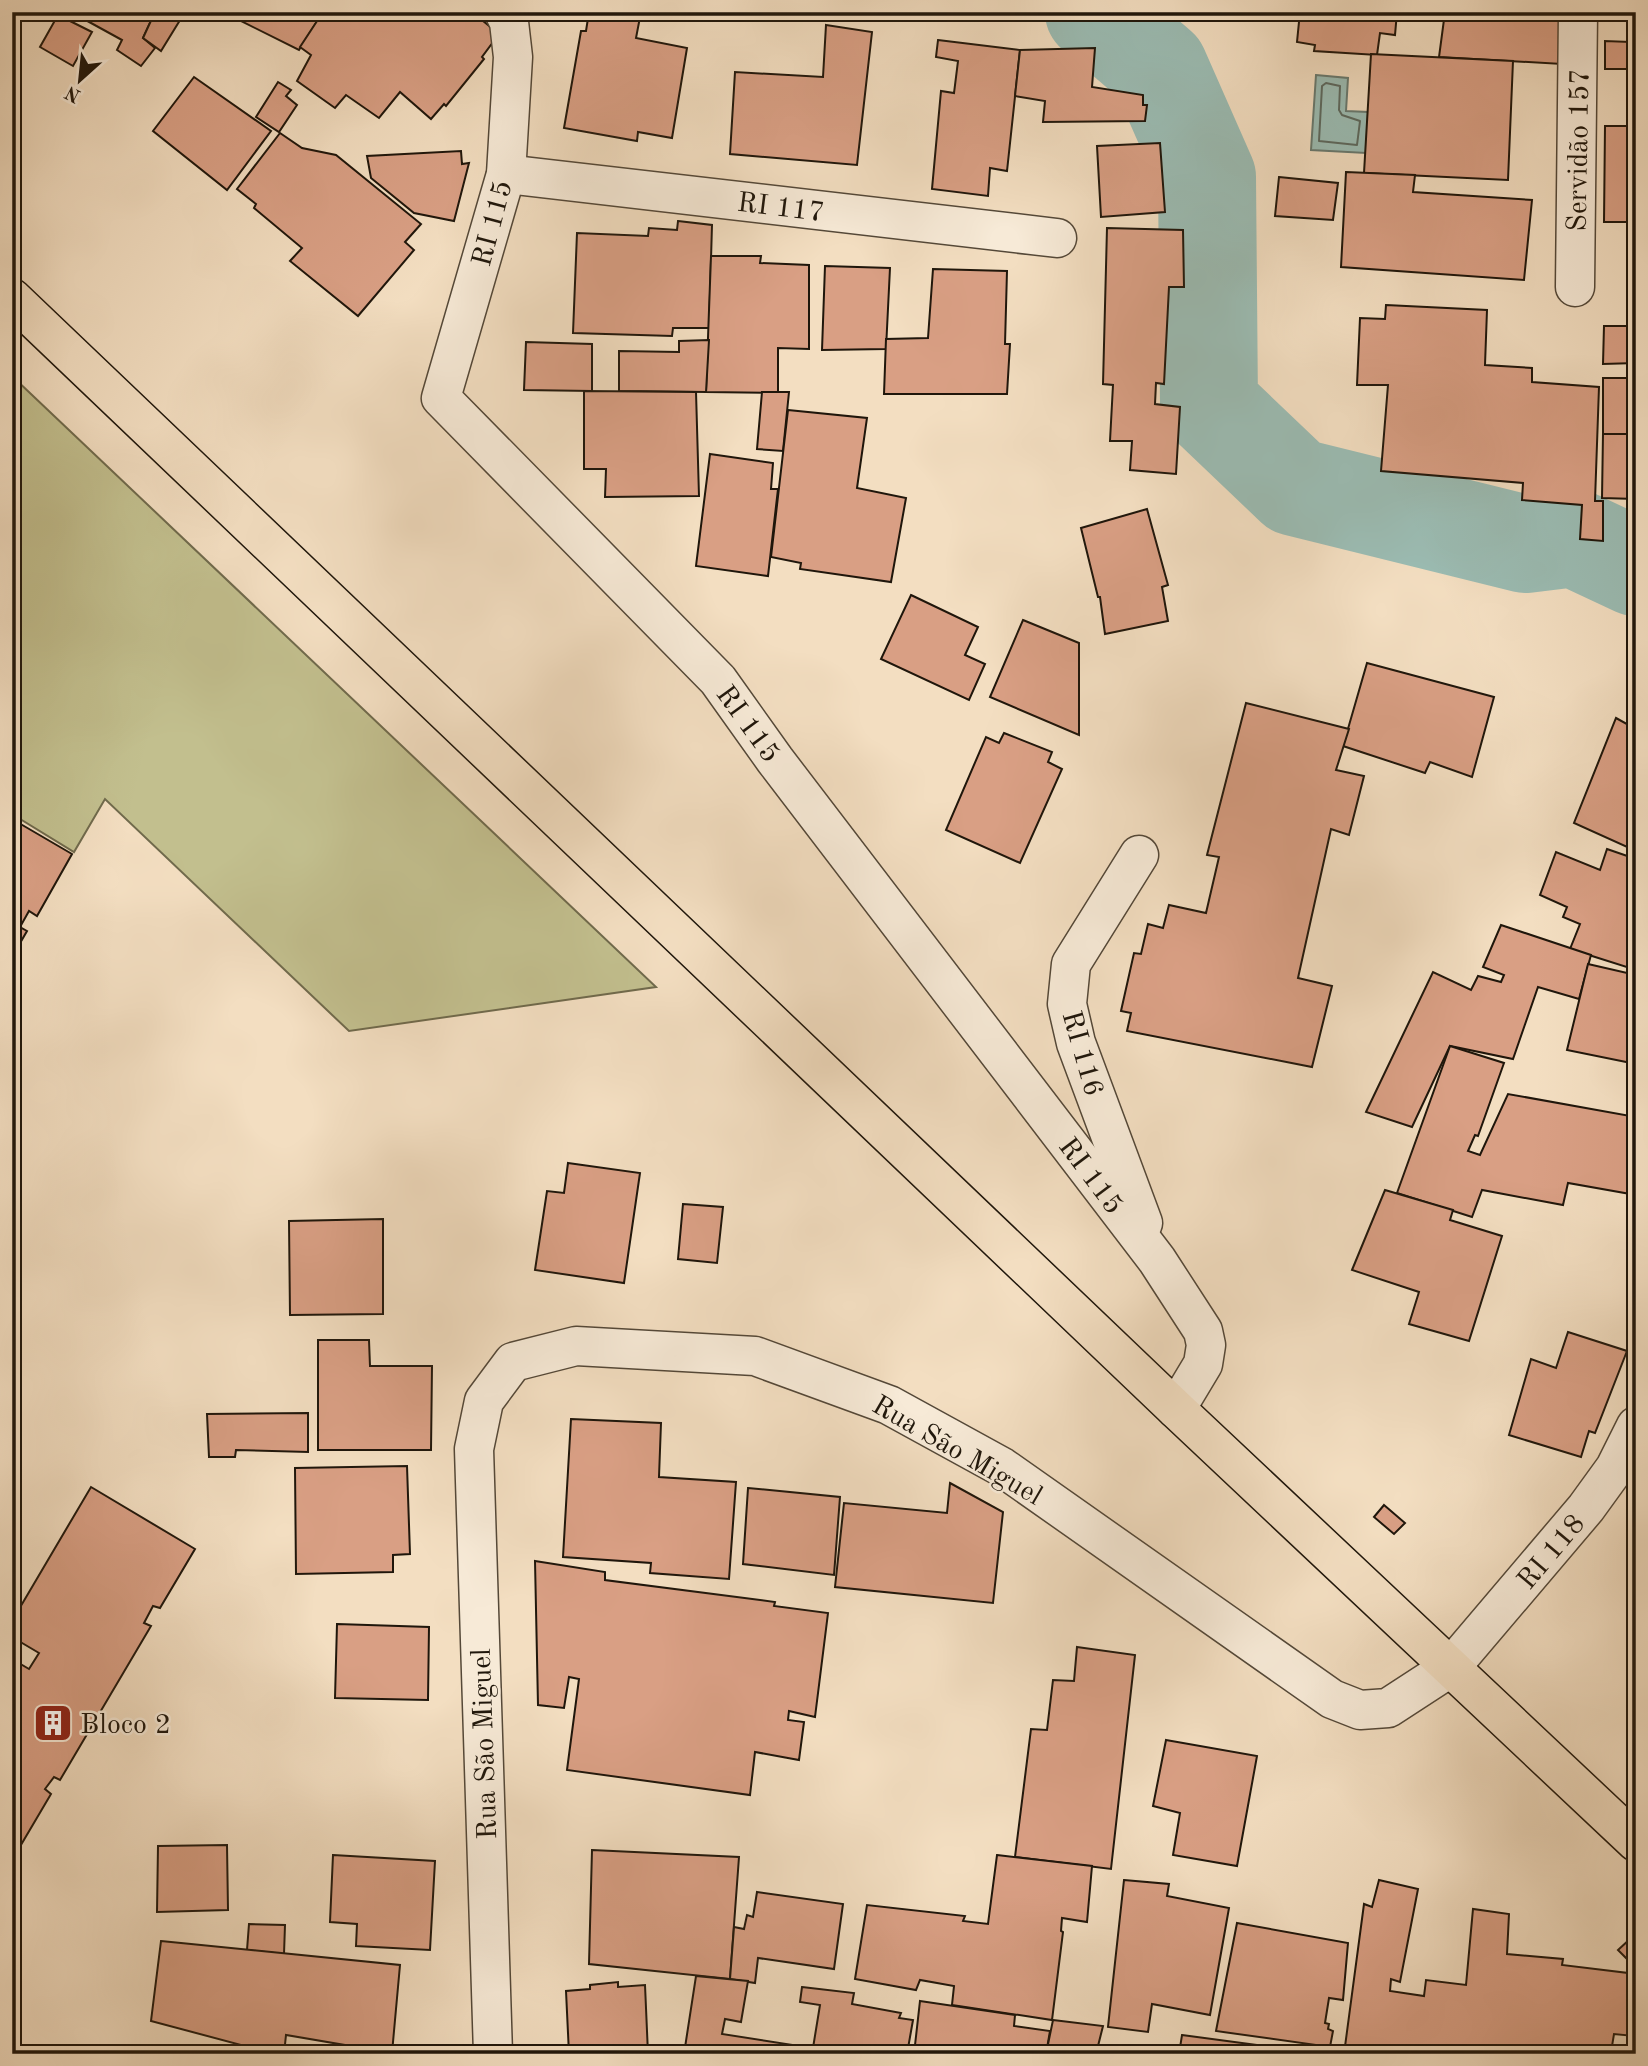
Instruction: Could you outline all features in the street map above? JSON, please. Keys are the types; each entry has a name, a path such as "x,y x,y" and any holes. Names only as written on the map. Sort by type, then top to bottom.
{"highway":[{"path":"12,298 1176,1409 1636,1842"}],"street":[{"name":"RI 115","path":"504,12 509,22 513,57 506,174 441,398 718,680 783,772 1157,1260 1203,1331 1206,1345 1203,1364 1176,1409"},
{"name":"Servidão 157","path":"1575,287 1578,12"},
{"name":"RI 117","path":"506,174 1056,238"},
{"name":"RI 116","path":"1139,855 1071,964 1068,1004 1076,1042 1157,1260"},
{"name":"Rua São Miguel","path":"493,2054 474,1449 484,1401 513,1362 576,1346 755,1356 889,1405 1002,1467 1332,1699 1360,1710 1388,1708 1451,1667"},
{"name":"RI 118","path":"1451,1667 1586,1508 1615,1468 1636,1426"}],"shaded area":[{"path":"12,376 656,987 349,1031 105,799 74,852 12,814"}],"water":[{"path":"1316,75 1348,78 1346,111 1368,112 1366,153 1311,150"}],"building":[{"path":"71,12 155,12 143,38 155,48 141,66 117,50 122,40"},
{"path":"155,12 185,12 161,51 143,38"},
{"path":"223,12 323,12 299,50"},
{"path":"323,12 472,12 499,34 482,57 484,59 446,106 444,104 431,119 400,92 379,118 346,95 335,108 297,81 311,55 300,47"},
{"path":"589,12 641,12 636,38 687,48 672,138 638,132 637,141 564,128 581,31 586,31"},
{"path":"1300,12 1397,12 1395,35 1380,33 1377,55 1314,51 1315,45 1297,42"},
{"path":"1445,12 1563,12 1562,64 1439,57"},
{"path":"1605,12 1636,12 1636,20 1605,20"},
{"path":"58,15 92,32 73,66 40,47"},
{"path":"826,25 872,32 857,165 730,154 735,72 823,77"},
{"path":"1630,36 1636,36 1636,108 1631,108 1631,69 1605,69 1605,41 1630,42"},
{"path":"938,40 1020,50 1007,171 990,168 988,196 932,189 941,91 954,93 958,61 936,57"},
{"path":"1095,48 1092,87 1143,95 1143,105 1147,105 1145,121 1043,122 1045,101 1015,96 1020,50"},
{"path":"1371,54 1513,61 1508,180 1364,173"},
{"path":"194,77 271,131 227,190 153,131"},
{"path":"278,82 291,90 286,96 297,105 279,132 256,117"},
{"path":"1605,126 1636,126 1636,222 1604,222"},
{"path":"280,133 302,148 336,155 421,224 405,242 414,250 358,316 290,261 302,248 254,208 256,204 237,189"},
{"path":"1160,143 1165,212 1101,217 1097,146"},
{"path":"461,151 462,164 469,163 454,221 414,213 371,178 367,156"},
{"path":"1346,172 1415,175 1413,192 1532,200 1524,280 1341,267"},
{"path":"1279,177 1338,183 1333,220 1275,216"},
{"path":"678,221 712,225 709,328 673,328 672,336 573,333 577,233 648,236 649,228 677,230"},
{"path":"1107,228 1183,230 1184,287 1169,287 1164,384 1156,383 1155,404 1180,407 1176,474 1130,470 1132,441 1110,441 1113,385 1103,384"},
{"path":"711,256 761,256 760,263 809,265 809,349 778,348 778,393 706,392"},
{"path":"825,266 890,268 886,349 822,350"},
{"path":"933,269 1007,271 1005,344 1010,344 1007,394 884,394 886,339 928,338"},
{"path":"1386,305 1487,310 1485,365 1532,368 1532,382 1599,387 1595,501 1603,501 1603,541 1580,539 1582,505 1522,500 1523,483 1381,471 1388,385 1357,385 1360,318 1385,319"},
{"path":"1604,326 1636,326 1636,363 1603,364"},
{"path":"709,340 706,392 619,391 619,351 679,352 679,341"},
{"path":"526,342 592,344 592,391 524,390"},
{"path":"1603,378 1636,378 1636,434 1603,434"},
{"path":"584,391 696,392 699,496 605,497 606,469 584,469"},
{"path":"762,392 789,392 783,451 757,449"},
{"path":"788,410 867,418 857,488 906,498 891,582 800,569 801,563 771,557"},
{"path":"1603,434 1636,434 1636,499 1602,498"},
{"path":"710,454 773,463 771,489 778,489 768,576 696,566"},
{"path":"1147,509 1168,585 1162,587 1168,621 1105,634 1100,597 1081,528"},
{"path":"911,595 978,627 965,655 985,664 969,700 881,659"},
{"path":"1023,620 1079,643 1079,735 990,697"},
{"path":"1367,663 1494,697 1472,777 1430,762 1425,773 1343,746"},
{"path":"1246,703 1349,729 1336,770 1364,776 1349,835 1331,829 1298,978 1332,986 1312,1067 1127,1031 1131,1013 1121,1011 1134,953 1141,954 1148,924 1163,928 1169,905 1206,913 1219,857 1207,855"},
{"path":"1616,718 1636,729 1636,851 1574,823"},
{"path":"1004,733 1052,752 1048,762 1062,769 1020,863 946,830 986,737 999,743"},
{"path":"12,819 72,854 37,916 29,911 20,927 27,931 12,957"},
{"path":"1607,849 1636,859 1636,970 1570,949 1580,924 1563,917 1567,907 1540,895 1556,852 1600,870"},
{"path":"1501,925 1591,955 1579,999 1538,987 1513,1059 1450,1046 1412,1127 1366,1112 1433,972 1471,990 1478,976 1501,982 1504,975 1483,967"},
{"path":"1588,964 1636,975 1636,1064 1567,1050"},
{"path":"1450,1046 1504,1063 1478,1136 1475,1135 1468,1151 1480,1155 1508,1094 1636,1117 1636,1195 1568,1183 1563,1205 1482,1190 1472,1217 1397,1193"},
{"path":"568,1163 640,1173 624,1283 535,1270 547,1191 564,1193"},
{"path":"1385,1190 1453,1210 1450,1220 1502,1236 1469,1341 1409,1324 1419,1292 1352,1270"},
{"path":"683,1204 723,1207 717,1263 678,1259"},
{"path":"383,1219 383,1314 290,1315 289,1221"},
{"path":"1568,1332 1627,1351 1595,1433 1589,1431 1581,1457 1509,1435 1531,1359 1556,1368"},
{"path":"318,1340 369,1340 370,1366 432,1366 431,1450 318,1450"},
{"path":"308,1413 308,1452 236,1450 235,1457 209,1457 207,1414"},
{"path":"571,1419 661,1423 659,1477 736,1482 729,1579 650,1573 651,1563 563,1557"},
{"path":"407,1466 410,1554 393,1555 393,1572 296,1574 295,1468"},
{"path":"950,1483 1003,1512 993,1603 835,1587 844,1503 947,1513"},
{"name":"Bloco 2","path":"91,1487 195,1549 160,1608 153,1606 144,1623 151,1626 60,1780 54,1777 45,1789 51,1794 15,1855 12,1854 12,1659 29,1669 39,1653 12,1637 12,1621"},
{"path":"748,1488 840,1497 834,1575 743,1564"},
{"path":"1384,1505 1405,1523 1394,1534 1374,1517"},
{"path":"535,1561 605,1572 605,1580 775,1602 774,1606 828,1613 815,1717 789,1711 788,1720 804,1722 799,1760 755,1752 750,1795 567,1770 579,1679 569,1677 564,1708 538,1705"},
{"path":"337,1624 429,1627 428,1700 335,1698"},
{"path":"1077,1647 1135,1655 1111,1869 1015,1857 1031,1729 1047,1730 1053,1680 1074,1681"},
{"path":"1166,1740 1257,1756 1237,1866 1173,1855 1180,1813 1153,1806"},
{"path":"227,1845 228,1910 157,1912 158,1846"},
{"path":"592,1850 739,1857 730,1979 589,1964"},
{"path":"333,1855 435,1861 430,1950 356,1946 357,1924 330,1922"},
{"path":"997,1855 1092,1866 1087,1922 1062,1918 1063,1932 1052,2020 952,2005 954,1986 920,1980 916,1990 855,1979 867,1905 965,1916 963,1921 988,1924"},
{"path":"1124,1880 1169,1884 1167,1896 1229,1908 1210,2015 1152,2004 1148,2032 1108,2027"},
{"path":"1379,1880 1418,1889 1400,1982 1391,1979 1390,1991 1424,1996 1426,1980 1466,1985 1473,1909 1509,1914 1507,1954 1563,1959 1562,1965 1636,1974 1634,2036 1614,2034 1612,2046 1634,2048 1633,2054 1344,2054 1364,1904 1372,1907"},
{"path":"757,1892 843,1904 834,1969 758,1958 755,1983 730,1979 734,1927 744,1929 747,1915 753,1917"},
{"path":"1237,1923 1348,1943 1343,2000 1329,1998 1325,2023 1329,2024 1328,2029 1333,2031 1330,2047 1216,2031"},
{"path":"249,1924 285,1925 284,1954 247,1950"},
{"path":"1630,1939 1636,1945 1636,1968 1618,1950"},
{"path":"161,1941 400,1965 392,2053 286,2035 284,2054 275,2054 151,2021"},
{"path":"696,1976 748,1981 741,2022 725,2019 722,2034 793,2045 792,2054 684,2054"},
{"path":"618,1982 618,1987 645,1985 648,2054 569,2054 566,1991 590,1989 590,1985"},
{"path":"802,1987 854,1993 852,2004 901,2013 899,2018 913,2020 907,2054 812,2054 820,2005 800,2002"},
{"path":"920,2001 1015,2015 1014,2026 1050,2031 1046,2054 914,2054"},
{"path":"1053,2020 1103,2026 1096,2054 1046,2054"},
{"path":"1182,2035 1325,2054 1179,2054"}],"waterway":[{"path":"1094,12 1159,68 1207,177 1209,405 1295,487 1525,544 1574,538 1636,567"}],"place":[{"name":"Bloco 2","path":"53,1723"}]}
